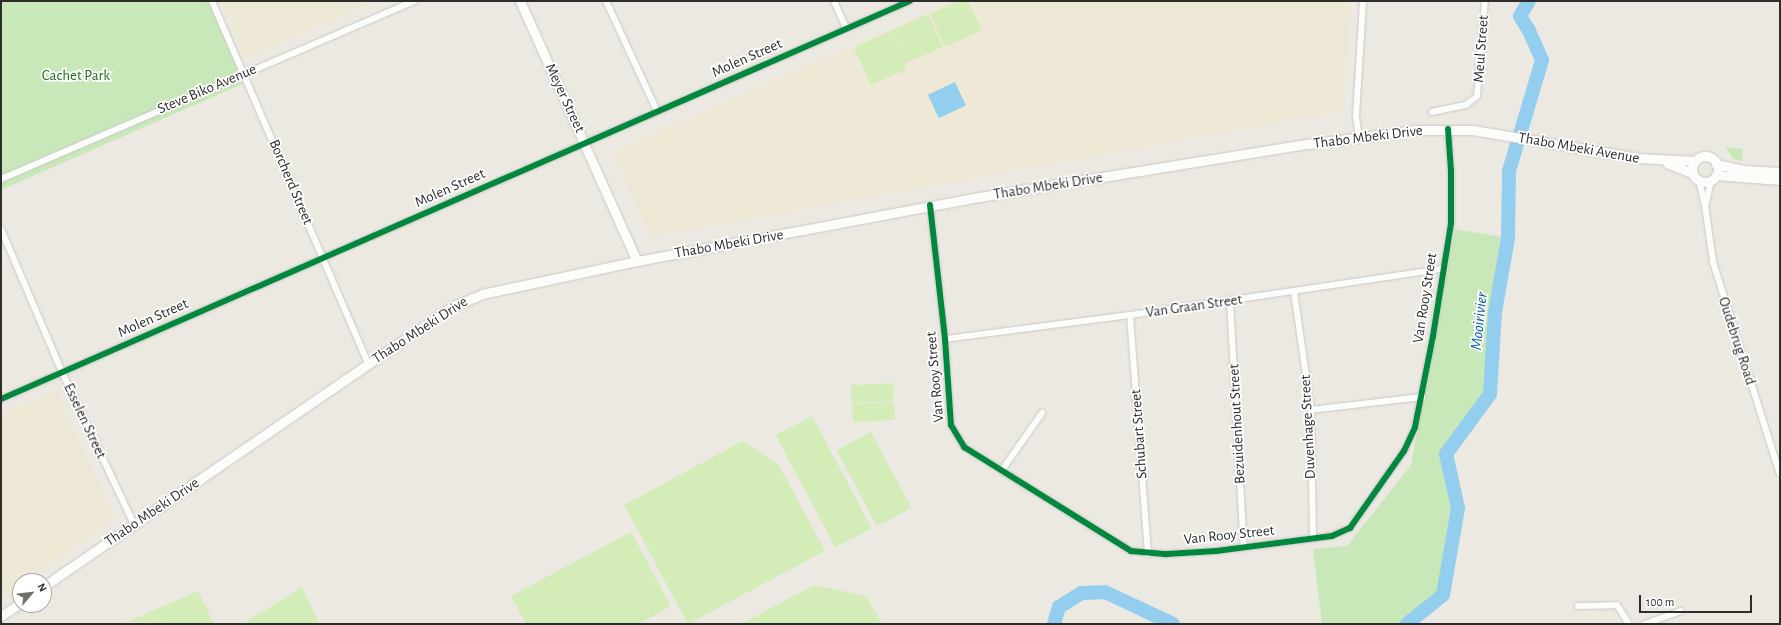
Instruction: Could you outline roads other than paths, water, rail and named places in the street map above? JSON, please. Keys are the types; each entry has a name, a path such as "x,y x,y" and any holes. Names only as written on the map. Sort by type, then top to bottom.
{"main road":[{"name":"Meyer Street","path":"520,1 586,142 638,261"},
{"name":"Thabo Mbeki Drive","path":"52,580 368,364 469,298 638,261 930,205 1359,138 1448,129 1498,134"},
{"name":"Thabo Mbeki Avenue","path":"1498,134 1660,161 1695,161"},
{"path":"1780,172 1744,170 1716,164 1706,157 1695,161 1692,173 1698,180 1713,178 1780,180"},
{"name":"Thabo Mbeki Avenue","path":"1660,161 1692,173"},
{"path":"1713,178 1716,164"},
{"path":"1,616 12,608"}],"street":[{"name":"Borcherd Street","path":"212,1 368,364"},
{"name":"Steve Biko Avenue","path":"1,179 414,1"},
{"path":"606,1 657,111"},
{"path":"834,1 846,28"},
{"name":"Molen Street","path":"1,399 910,1"},
{"path":"1359,138 1356,116 1363,1"},
{"name":"Meul Street","path":"1432,112 1466,105 1477,96 1485,1"},
{"name":"Van Rooy Street","path":"930,205 945,339 951,425 964,447 1114,542 1131,551 1148,554 1244,548 1313,539 1332,536 1350,528 1404,451 1414,427 1422,397 1451,223 1451,171 1448,129"},
{"name":"Oudebrug Road","path":"1706,205 1713,178"},
{"name":"Oudebrug Road","path":"1698,180 1706,205 1712,262 1780,474"},
{"name":"Esselen Street","path":"1,230 62,372 134,524"},
{"name":"Van Graan Street","path":"945,339 1230,301 1443,269"},
{"name":"Duvenhage Street","path":"1294,292 1311,410 1313,539"},
{"name":"Bezuidenhout Street","path":"1230,301 1244,548"},
{"name":"Schubart Street","path":"1130,315 1148,554"},
{"path":"1311,410 1422,397"},
{"path":"1002,470 1042,413"},
{"path":"1578,606 1617,605 1629,624"},
{"path":"1645,624 1681,612"}],"water":[{"path":"955,82 966,106 939,118 928,95"}],"waterway":[{"name":"Mooirivier","path":"1407,624 1443,595 1458,508 1446,454 1490,394 1495,312 1508,238 1509,171 1542,60 1528,29 1520,16 1529,1"},
{"name":"Mooirivier","path":"1054,624 1059,607 1081,593 1105,592 1173,624"}],"park label":[{"name":"Cachet Park","path":"76,76"}]}
